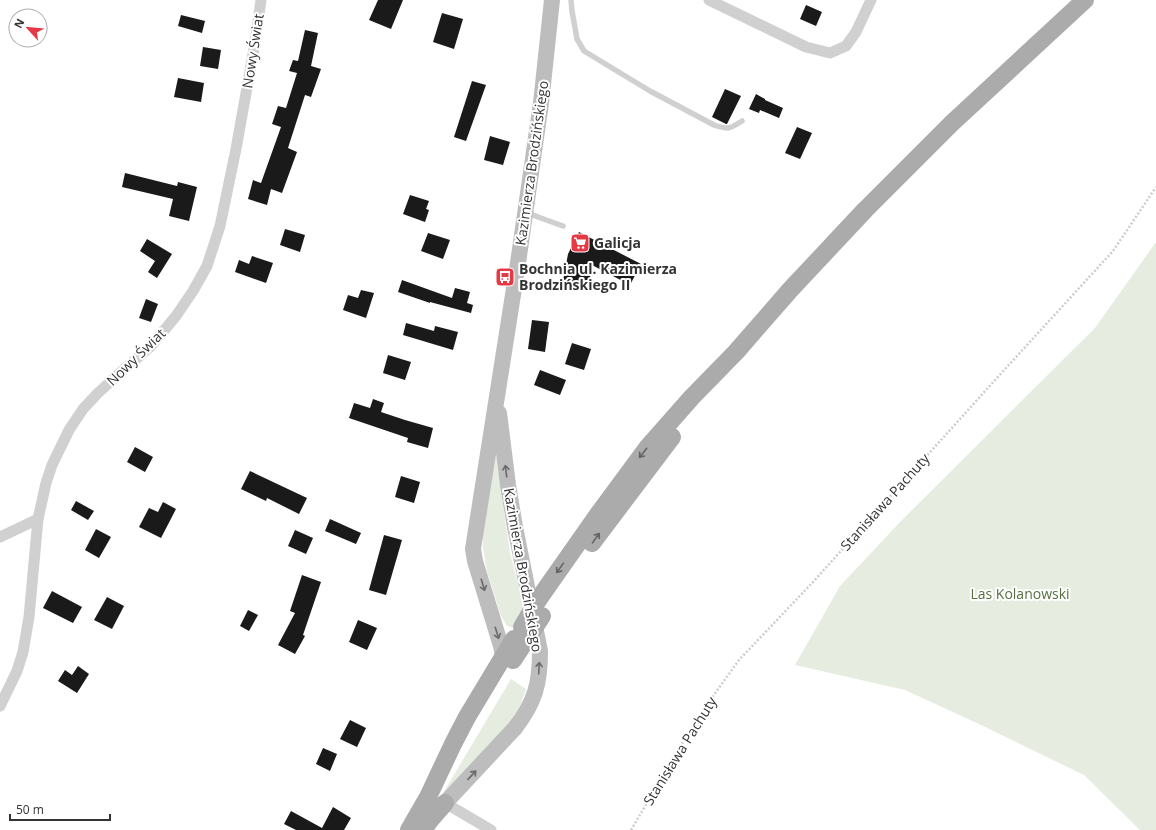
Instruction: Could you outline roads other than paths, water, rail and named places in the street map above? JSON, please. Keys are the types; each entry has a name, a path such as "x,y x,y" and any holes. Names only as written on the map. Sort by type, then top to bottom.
{"main road":[{"name":"Kazimierza Brodzińskiego","path":"508,658 502,650 475,561 473,549 541,103 552,0"},
{"path":"508,658 514,639 584,554 736,352 790,290 865,210 952,123 1086,0"},
{"name":"Kazimierza Brodzińskiego","path":"445,803 524,717 538,686 540,651 513,520 497,396"},
{"path":"409,830 508,658 540,608"},
{"path":"423,830 430,819 445,803"}],"street":[{"name":"Nowy Świat","path":"0,706 17,671 23,652 30,617 38,519 52,465 69,430 83,409 98,393 151,346 176,316 193,291 207,266 220,226 236,149 256,43 261,0"},
{"path":"709,0 806,47 830,53 846,46 856,32 870,0"},
{"path":"0,537 38,519"},
{"path":"445,803 491,830"}],"lane":[{"path":"571,0 577,38 584,51 650,91 714,125 725,129 730,128 742,121"},
{"path":"525,212 563,226"}],"place":[{"name":"Galicja","path":"580,243"},
{"name":"Bochnia ul. Kazimierza Brodzińskiego II","path":"505,277"}],"park label":[{"name":"Las Kolanowski","path":"1020,594"}]}
